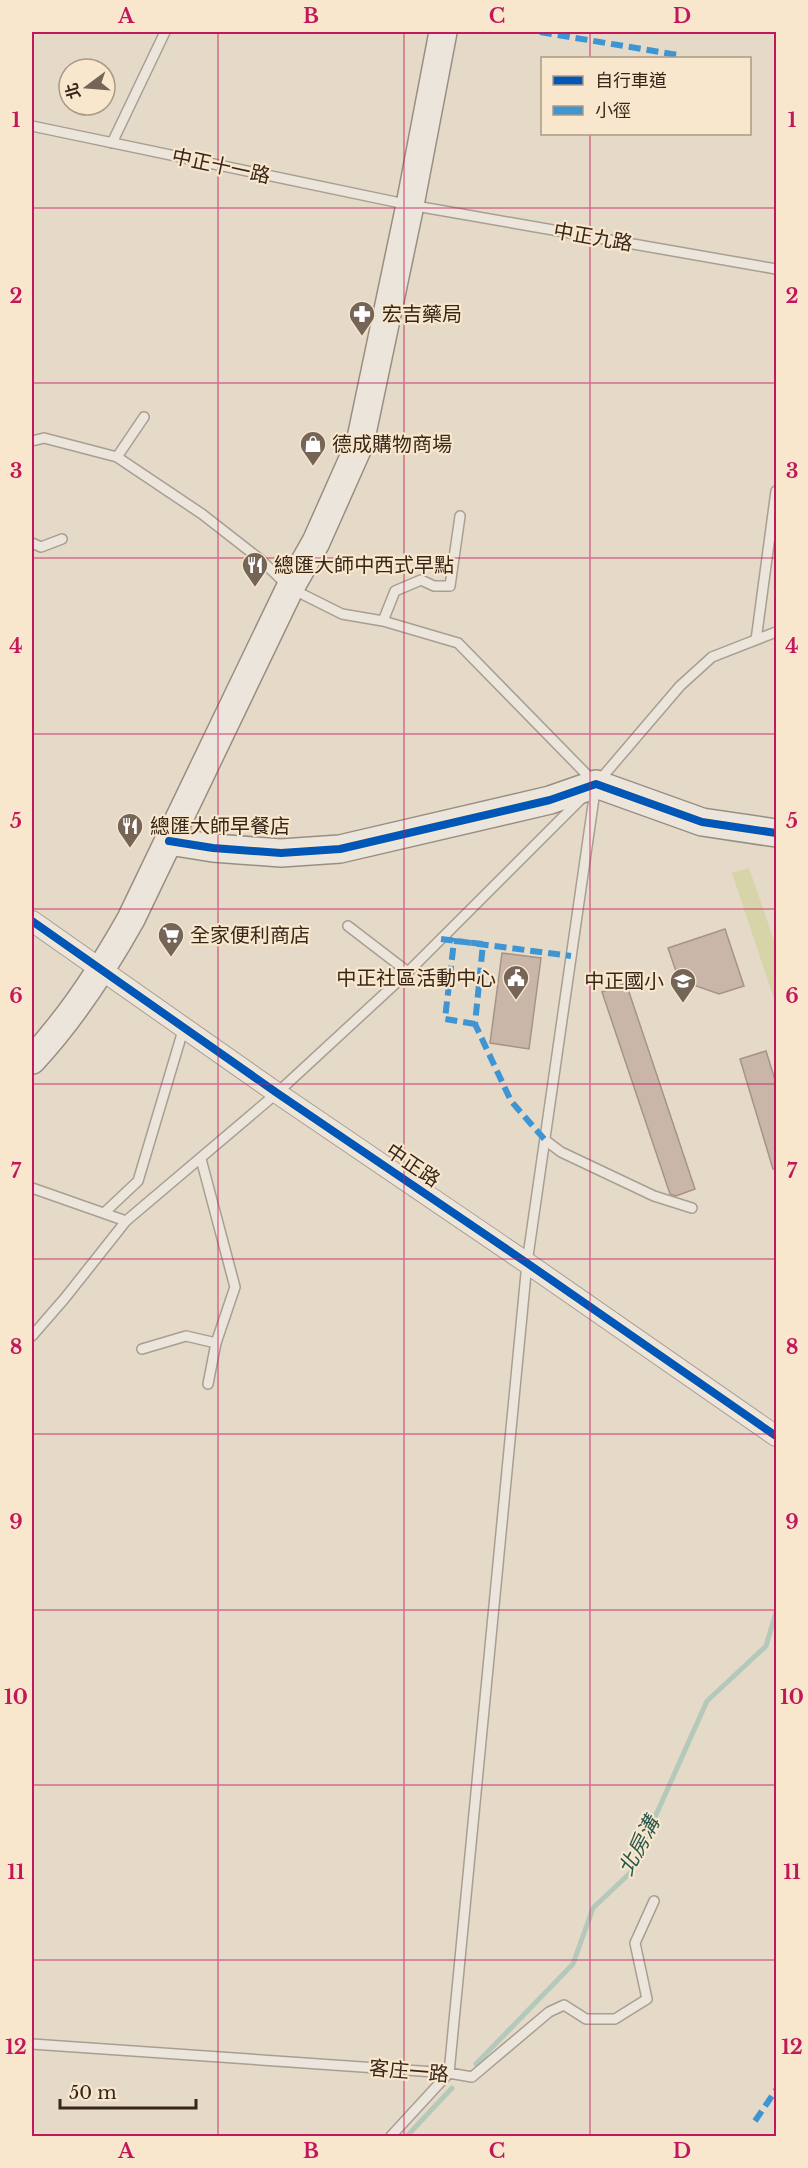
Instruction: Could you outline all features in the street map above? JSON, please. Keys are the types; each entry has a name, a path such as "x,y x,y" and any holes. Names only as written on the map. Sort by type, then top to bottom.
{"main road":[{"path":"32,1060 48,1043 102,970 131,919 290,588 316,542 360,442 410,205 443,32"},
{"path":"170,841 213,848 281,853 340,849 549,800 596,784 702,822 777,833"}],"street":[{"name":"中正路","path":"32,921 277,1093 777,1436"}],"lane":[{"path":"112,143 165,32"},
{"name":"中正十一路","path":"32,127 410,205"},
{"name":"中正九路","path":"410,205 777,269"},
{"path":"117,457 144,417"},
{"path":"32,441 44,438 117,457 202,514 261,560 290,588 342,614 383,621 458,643 596,784"},
{"path":"756,640 777,491"},
{"path":"383,621 395,591 421,580 434,586 450,586 460,516"},
{"path":"32,543 41,546 62,539"},
{"path":"32,1336 65,1299 126,1221 277,1093 408,972 596,784 680,686 712,657 777,632"},
{"path":"391,2136 449,2073 527,1263 596,784"},
{"path":"348,926 408,972"},
{"path":"104,1213 138,1181 184,1027"},
{"path":"545,1140 561,1152 654,1196 692,1208"},
{"path":"201,1159 235,1287 216,1343 208,1384"},
{"path":"32,1188 126,1221"},
{"path":"142,1349 186,1336 216,1343"},
{"name":"客庄一路","path":"32,2044 449,2073 472,2077 549,2012 564,2005 586,2019 615,2019 647,1999 635,1942 654,1901"}],"shaded area":[{"path":"749,868 776,946 776,1005 732,873"}],"building":[{"path":"725,929 744,986 719,994 679,980 668,948"},
{"name":"中正社區活動中心","path":"502,953 541,958 529,1049 490,1043"},
{"path":"626,983 695,1189 676,1196 670,1194 602,992"},
{"path":"766,1051 777,1086 777,1168 773,1169 740,1059"}],"waterway":[{"name":"北房溝","path":"476,2064 573,1964 593,1908 630,1873 707,1701 766,1646 776,1612"},
{"name":"北房溝","path":"407,2136 452,2088"}],"marked path":[{"path":"540,32 678,55"},
{"path":"441,939 571,956"},
{"path":"475,1024 445,1019 454,941 483,944 475,1024 511,1101 545,1140"},
{"path":"755,2121 776,2090"}],"cycle path":[{"path":"169,841 213,848 281,853 340,849 550,800 596,784 702,822 776,833"},
{"path":"32,921 277,1093 776,1436"}],"place":[{"name":"宏吉藥局","path":"362,337"},
{"name":"德成購物商場","path":"313,467"},
{"name":"總匯大師中西式早點","path":"255,588"},
{"name":"總匯大師早餐店","path":"130,849"},
{"name":"全家便利商店","path":"171,958"},
{"name":"中正社區活動中心","path":"516,1001"},
{"name":"中正國小","path":"683,1004"}]}
